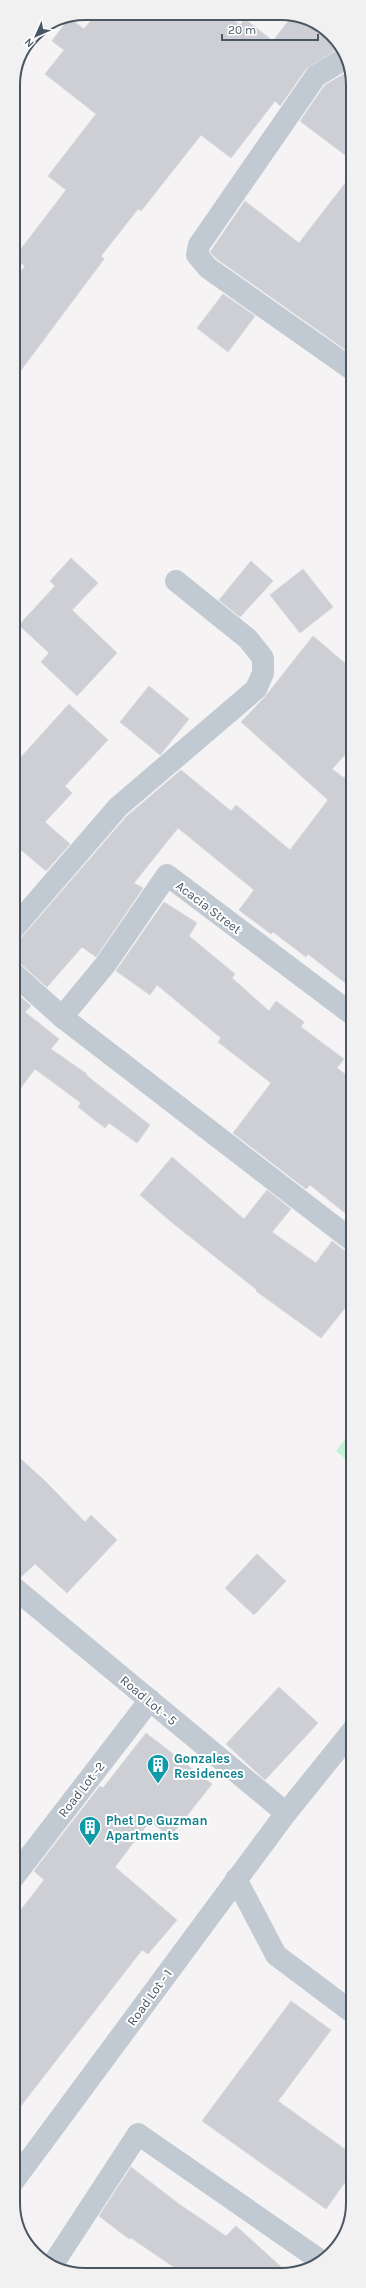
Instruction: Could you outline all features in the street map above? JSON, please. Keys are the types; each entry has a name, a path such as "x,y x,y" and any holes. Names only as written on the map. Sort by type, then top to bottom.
{"street":[{"path":"341,61 316,76 199,245 197,255 208,268 346,365"},
{"path":"20,920 118,807 256,689 263,673 264,658 248,639 176,581"},
{"name":"Acacia Street","path":"62,1016 105,965 167,875 346,1011"},
{"path":"20,979 62,1016 346,1236"},
{"name":"Road Lot - 5","path":"20,1593 286,1813"},
{"name":"Road Lot -2","path":"20,1869 150,1700"},
{"name":"Road Lot - 1","path":"20,2172 236,1879 286,1813 346,1739"},
{"path":"236,1879 276,1954 346,2008"},
{"path":"55,2260 138,2134 316,2257"}],"green space":[{"path":"346,1438 346,1459 336,1451"}],"building":[{"path":"91,20 234,20 240,25 244,20 246,20 273,41 288,21 298,22 317,31 330,42 335,50 306,69 280,106 275,101 231,158 201,135 141,211 138,209 101,256 104,259 20,372 20,273 25,266 20,262 20,250 66,190 48,176 96,114 45,74 64,50 52,41 65,23 73,21 84,29"},
{"path":"345,73 346,156 300,121 325,85"},
{"path":"346,182 346,350 217,259 210,252 245,201 299,243"},
{"path":"223,294 255,316 228,352 197,328"},
{"path":"71,558 98,583 72,610 117,653 77,696 41,662 49,653 20,626 20,624 55,586 50,581"},
{"path":"251,561 273,581 240,617 219,600"},
{"path":"303,569 333,607 300,633 270,595"},
{"path":"313,636 346,664 346,754 332,769 344,778 346,775 346,984 308,954 306,957 273,932 271,934 239,910 254,890 178,828 134,883 143,888 96,957 82,947 47,987 20,964 20,938 127,816 181,770 231,811 236,805 290,850 328,800 241,722 264,698"},
{"path":"149,686 189,719 160,755 120,722"},
{"path":"69,704 108,740 65,786 72,793 45,822 70,844 46,871 20,849 20,758"},
{"path":"164,902 197,923 189,936 235,974 232,978 269,1011 276,1001 304,1022 301,1027 344,1059 337,1068 346,1075 346,1214 310,1185 306,1189 233,1133 271,1083 218,1042 221,1038 157,985 150,995 116,971"},
{"path":"20,996 31,1006 25,1012 59,1039 51,1049 87,1074 86,1075 150,1125 137,1143 109,1123 105,1128 78,1107 81,1103 35,1069 20,1089"},
{"path":"172,1157 244,1219 267,1190 291,1209 272,1232 316,1263 332,1241 346,1251 346,1307 321,1338 256,1291 257,1290 175,1225 140,1195"},
{"path":"20,1458 44,1480 85,1522 91,1515 117,1540 67,1593 35,1564 21,1577"},
{"path":"257,1554 286,1581 254,1615 225,1588"},
{"path":"279,1687 318,1723 265,1780 226,1744"},
{"path":"146,1733 212,1784 170,1837 150,1821 115,1867 177,1920 148,1954 142,1950 20,2107 20,1911 44,1880 34,1871 100,1786 103,1788"},
{"path":"291,2001 331,2030 278,2101 346,2150 346,2181 326,2209 202,2121"},
{"path":"131,2167 179,2204 226,2236 236,2226 282,2268 175,2268 131,2238 129,2239 99,2216"}],"place":[{"name":"Gonzales Residences","path":"158,1784"},
{"name":"Phet De Guzman Apartments","path":"90,1846"}]}
